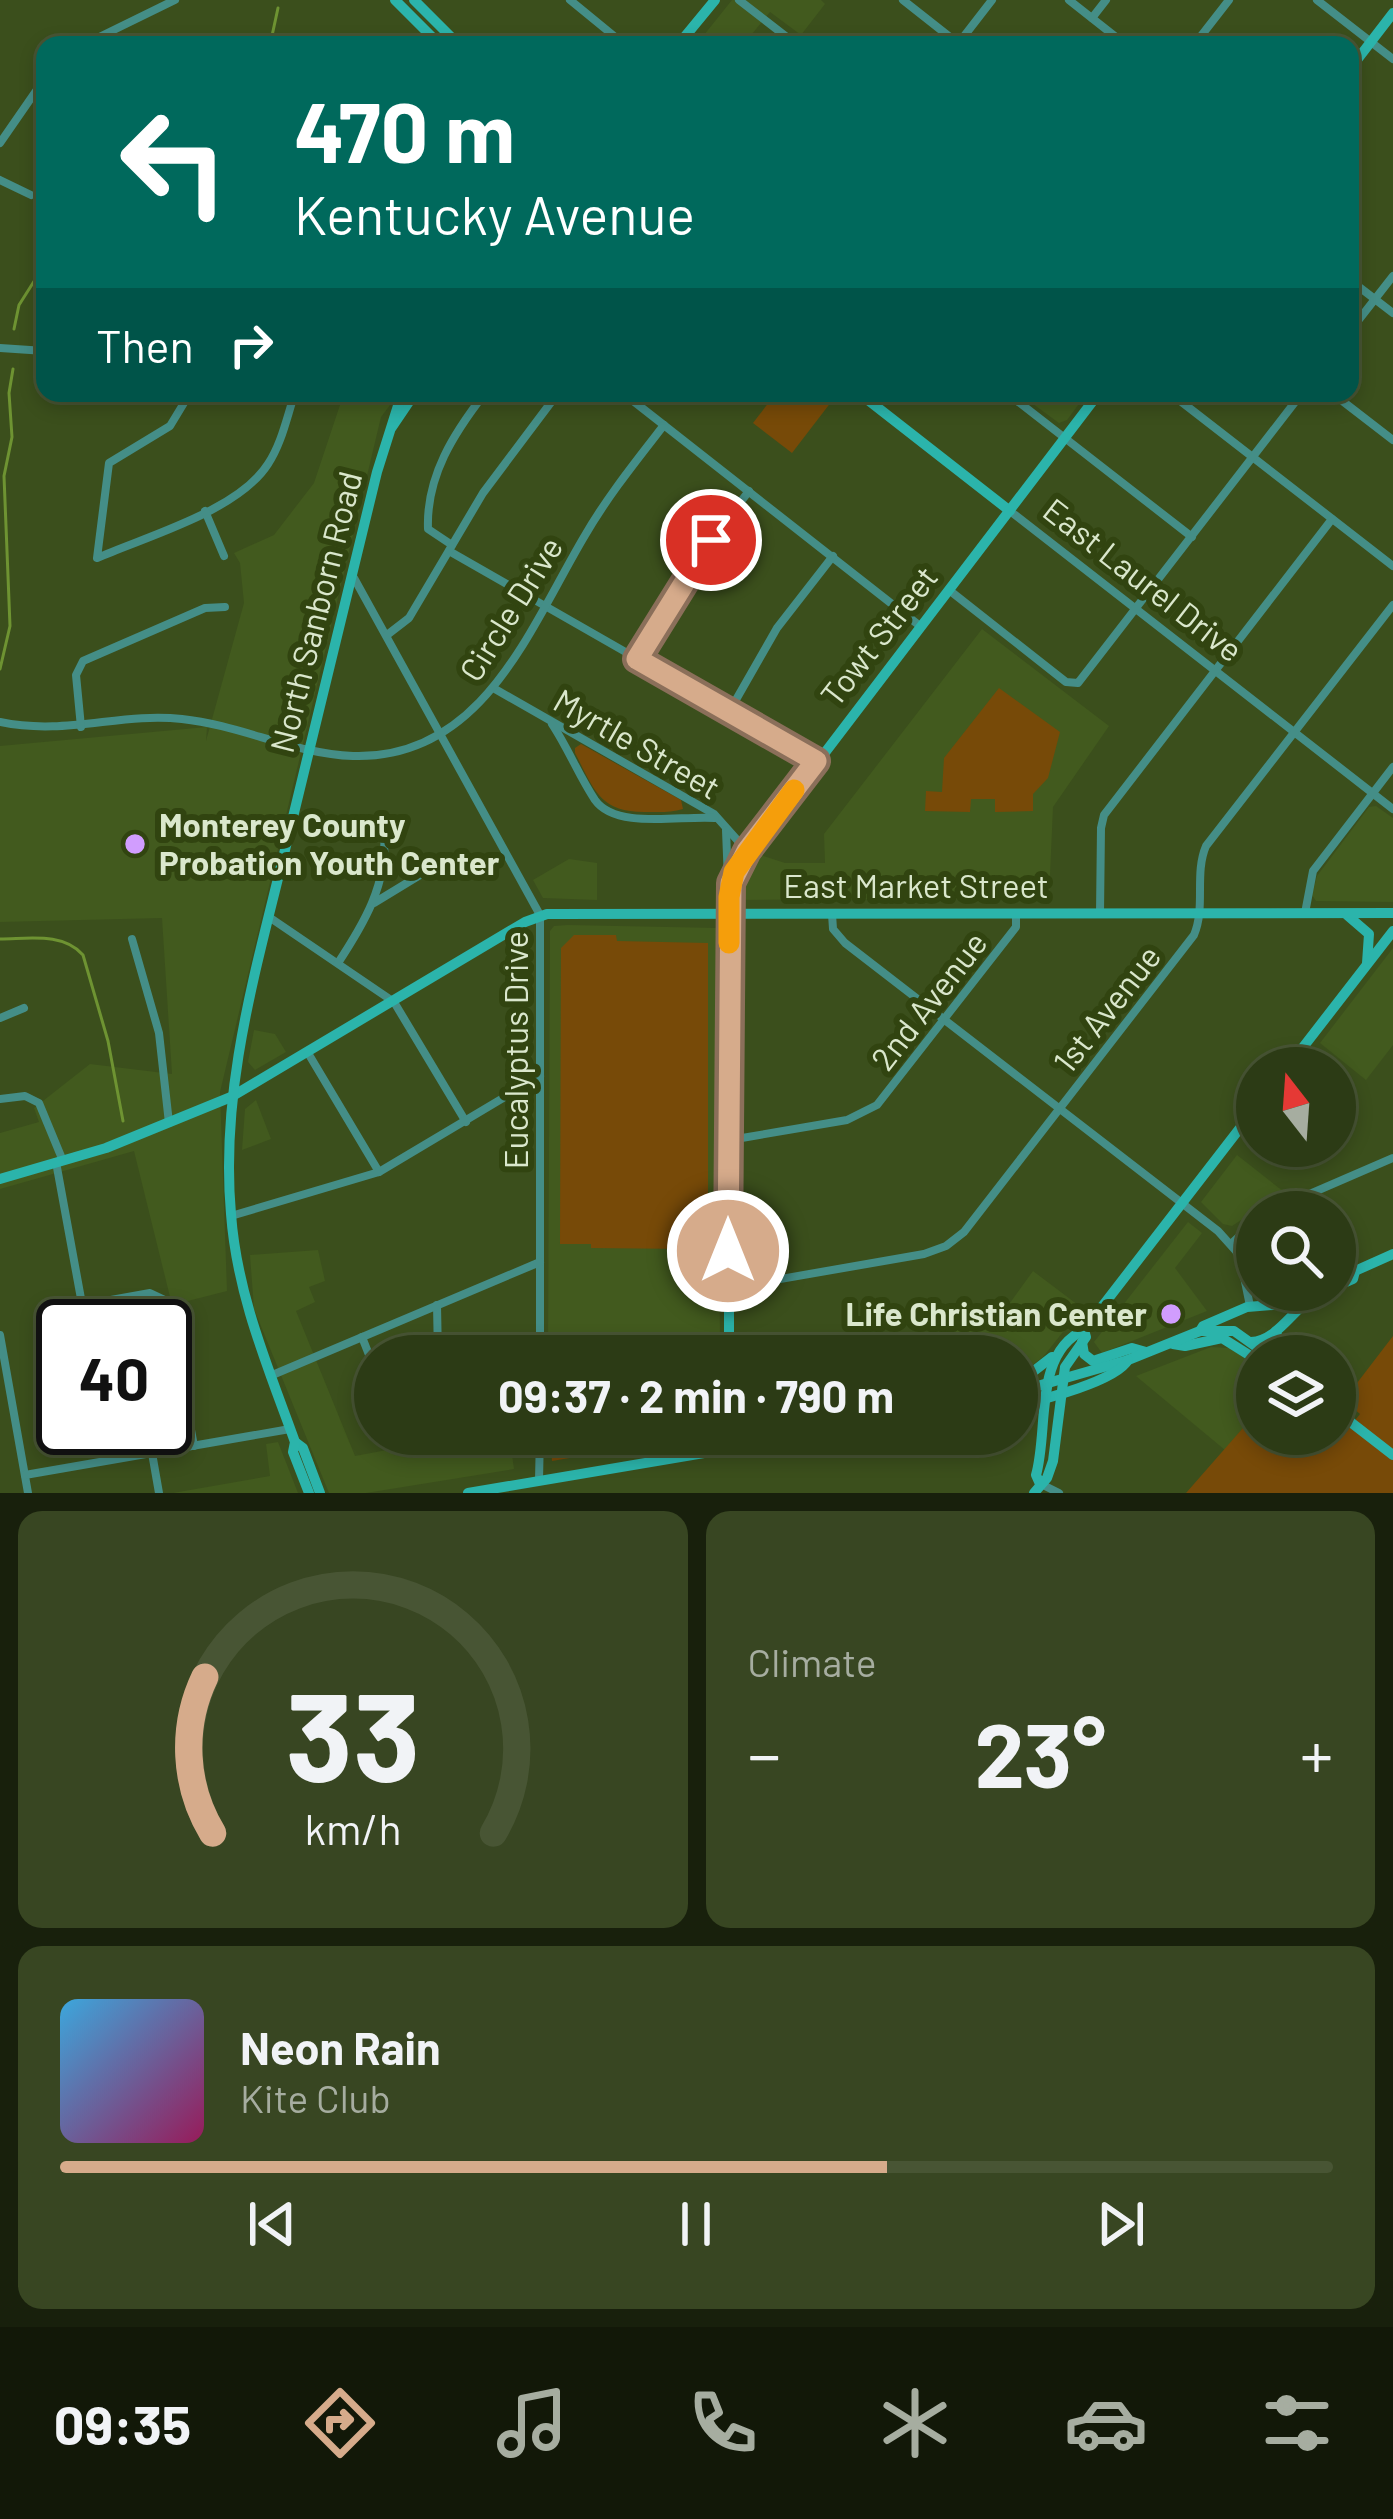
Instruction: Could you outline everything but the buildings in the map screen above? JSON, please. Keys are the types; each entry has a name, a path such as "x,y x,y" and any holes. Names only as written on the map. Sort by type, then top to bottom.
{"main road":[{"path":"395,0 431,36"},
{"path":"414,0 449,36"},
{"path":"685,36 715,0"},
{"path":"1359,57 1393,13"},
{"name":"North Sanborn Road","path":"320,1493 269,1376 248,1312 231,1216 231,1097 269,917 399,402"},
{"name":"North Sanborn Road","path":"392,427 411,402"},
{"name":"East Laurel Drive","path":"871,402 1010,511"},
{"name":"Towt Street","path":"729,1335 729,897 734,872 1092,402"},
{"path":"1344,913 1367,931 1366,965"},
{"name":"East Market Street","path":"0,1179 169,1124 231,1097 540,916 1393,913"},
{"path":"1303,1047 1393,931"},
{"path":"1037,1488 1053,1461 1068,1361 1236,1133"},
{"path":"1356,1271 1393,1255"},
{"path":"1200,1331 1236,1311"},
{"path":"1269,1311 1278,1335"},
{"path":"1270,1335 1295,1311"},
{"path":"1038,1396 1124,1368 1128,1360 1200,1331 1227,1329 1240,1335"},
{"path":"1038,1370 1083,1336"},
{"path":"1083,1336 1084,1354 1093,1361 1132,1348 1146,1352"},
{"path":"1169,1343 1185,1346 1222,1338 1236,1347"},
{"path":"1037,1488 1051,1368 1064,1348"},
{"path":"1038,1391 1047,1392"},
{"path":"1356,1426 1393,1455"},
{"name":"North Sanborn Road","path":"293,1436 293,1452 308,1493"},
{"path":"468,1493 689,1455"}],"street":[{"path":"101,36 174,0"},
{"path":"570,0 614,36"},
{"path":"739,0 785,36"},
{"path":"902,0 948,36"},
{"path":"964,36 992,0"},
{"path":"1069,0 1115,36"},
{"path":"1092,18 1106,0"},
{"path":"1201,36 1229,0"},
{"path":"1317,0 1393,59"},
{"path":"1,140 36,91"},
{"path":"0,180 31,195"},
{"path":"1359,320 1393,276"},
{"path":"1359,287 1393,314"},
{"path":"0,348 36,350"},
{"path":"186,402 165,430 109,463 97,558 234,497 266,468 292,402"},
{"path":"478,402 454,435 432,490 428,529 450,548 544,606 816,761"},
{"path":"387,635 410,618 488,485 552,402"},
{"path":"635,402 920,626"},
{"path":"1018,402 1192,537"},
{"path":"1181,402 1393,566"},
{"path":"949,590 1066,682 1075,684 1295,402"},
{"path":"1344,402 1393,440"},
{"name":"Circle Drive","path":"0,722 35,728 81,727 181,718 342,755 385,754 417,746 471,713 495,688 603,505 664,425"},
{"path":"637,659 695,561 748,491"},
{"path":"205,511 224,556"},
{"name":"East Laurel Drive","path":"1010,511 1393,809"},
{"path":"1100,913 1102,818 1332,519"},
{"path":"729,712 777,628 833,556"},
{"name":"Eucalyptus Drive","path":"352,576 540,916 540,1335"},
{"name":"1st Avenue","path":"729,1288 911,1256 946,1246 964,1232 1190,940 1199,914 1200,863 1206,846 1393,604"},
{"path":"81,727 76,672 83,661 205,608 225,607"},
{"name":"Myrtle Street","path":"495,688 682,796 723,824 747,851"},
{"path":"547,719 596,802 609,813 723,824 729,897"},
{"path":"572,758 574,744 590,743"},
{"path":"1305,913 1313,871 1393,767"},
{"path":"675,818 686,810 682,796"},
{"path":"338,964 373,904 384,836"},
{"path":"373,904 420,875 429,864"},
{"path":"832,913 833,929 841,940 1181,1204 1231,1244 1236,1254"},
{"name":"2nd Avenue","path":"728,1141 864,1114 887,1094 1016,927 1016,913"},
{"path":"269,917 394,1002 466,1122"},
{"path":"132,939 159,1033 169,1124"},
{"path":"0,1018 24,1008"},
{"path":"308,1053 379,1172"},
{"path":"231,1216 379,1172 540,1076"},
{"path":"0,1099 26,1096 39,1103 59,1162 82,1299"},
{"path":"1317,1191 1393,1154"},
{"path":"1231,1244 1236,1239"},
{"path":"367,1335 540,1262"},
{"path":"116,1299 150,1293 162,1299"},
{"path":"437,1305 437,1335"},
{"path":"0,1335 28,1493"},
{"path":"269,1376 354,1340"},
{"path":"0,1429 16,1426"},
{"path":"192,1436 194,1446 293,1436"},
{"path":"108,1455 109,1460"},
{"path":"25,1475 140,1455"},
{"path":"152,1455 159,1493"},
{"path":"539,1480 540,1455"},
{"path":"1037,1488 1059,1493"}],"shaded area":[{"path":"732,0 821,0 825,4 801,35 770,12 750,36 703,36"},
{"path":"341,402 392,402 381,417 220,1092 227,1291 192,1300 171,1299 134,1151 0,1189 0,1133 39,1122 34,1108 90,1064 172,1074 162,918 0,922 0,746 207,727 206,741 244,603 240,563 234,553 274,535 314,483"},
{"path":"769,402 831,402 792,453 753,423"},
{"path":"1030,402 1080,402 1059,423"},
{"path":"982,629 1109,726 1053,807 1049,898 737,900 740,876 754,853 785,863 825,863 824,834"},
{"path":"999,688 1060,732 1048,778 1033,794 1033,811 995,812 995,799 971,799 970,812 925,811 926,791 942,792 944,758"},
{"path":"581,744 681,800 683,809 629,811 607,803 575,753"},
{"path":"1376,806 1393,818 1393,902 1316,901 1312,895 1317,876 1369,807"},
{"path":"569,859 597,863 597,900 543,898 533,880"},
{"path":"554,926 718,928 720,1335 548,1335 550,931"},
{"path":"574,935 708,943 708,1209 692,1249 560,1244 561,948"},
{"path":"1393,948 1393,1045 1366,1080 1356,1072 1356,1047 1320,1043"},
{"path":"254,1030 275,1034 286,1052 255,1070 248,1062"},
{"path":"256,1100 271,1139 242,1150 245,1109"},
{"path":"1236,1156 1236,1167 1252,1167 1283,1191 1236,1191 1236,1223 1232,1226 1223,1224 1201,1202"},
{"path":"1188,1222 1202,1233 1175,1268 1207,1311 1102,1353 1094,1342"},
{"path":"318,1250 325,1281 309,1287 315,1302 296,1311 355,1456 512,1455 514,1469 366,1493 329,1493 254,1309 250,1255"},
{"path":"1033,1271 1082,1308 1038,1361 1038,1335 954,1335 952,1323 1002,1314"},
{"path":"1393,1336 1393,1493 1186,1493 1236,1436 1236,1455 1356,1455 1360,1414 1356,1384"},
{"path":"1211,1347 1230,1348 1236,1352 1236,1437 1225,1450 1136,1376"},
{"path":"278,1442 298,1493 173,1493 270,1476 266,1444"},
{"path":"552,1455 587,1455 552,1461"}],"waterway":[{"path":"272,36 278,8"},
{"path":"14,329 19,305 36,278"},
{"path":"0,669 10,626 4,476 12,437 9,393 13,369"},
{"path":"0,939 55,940 83,955 108,1041 123,1121"}],"slow traffic":[{"path":"729,943 734,872 794,790"}],"place":[{"name":"Monterey County Probation Youth Center","path":"135,844"},
{"name":"Life Christian Center","path":"1171,1314"}],"route":[{"path":"711,540 637,659 816,761 747,851 731,883 728,1251"}]}
